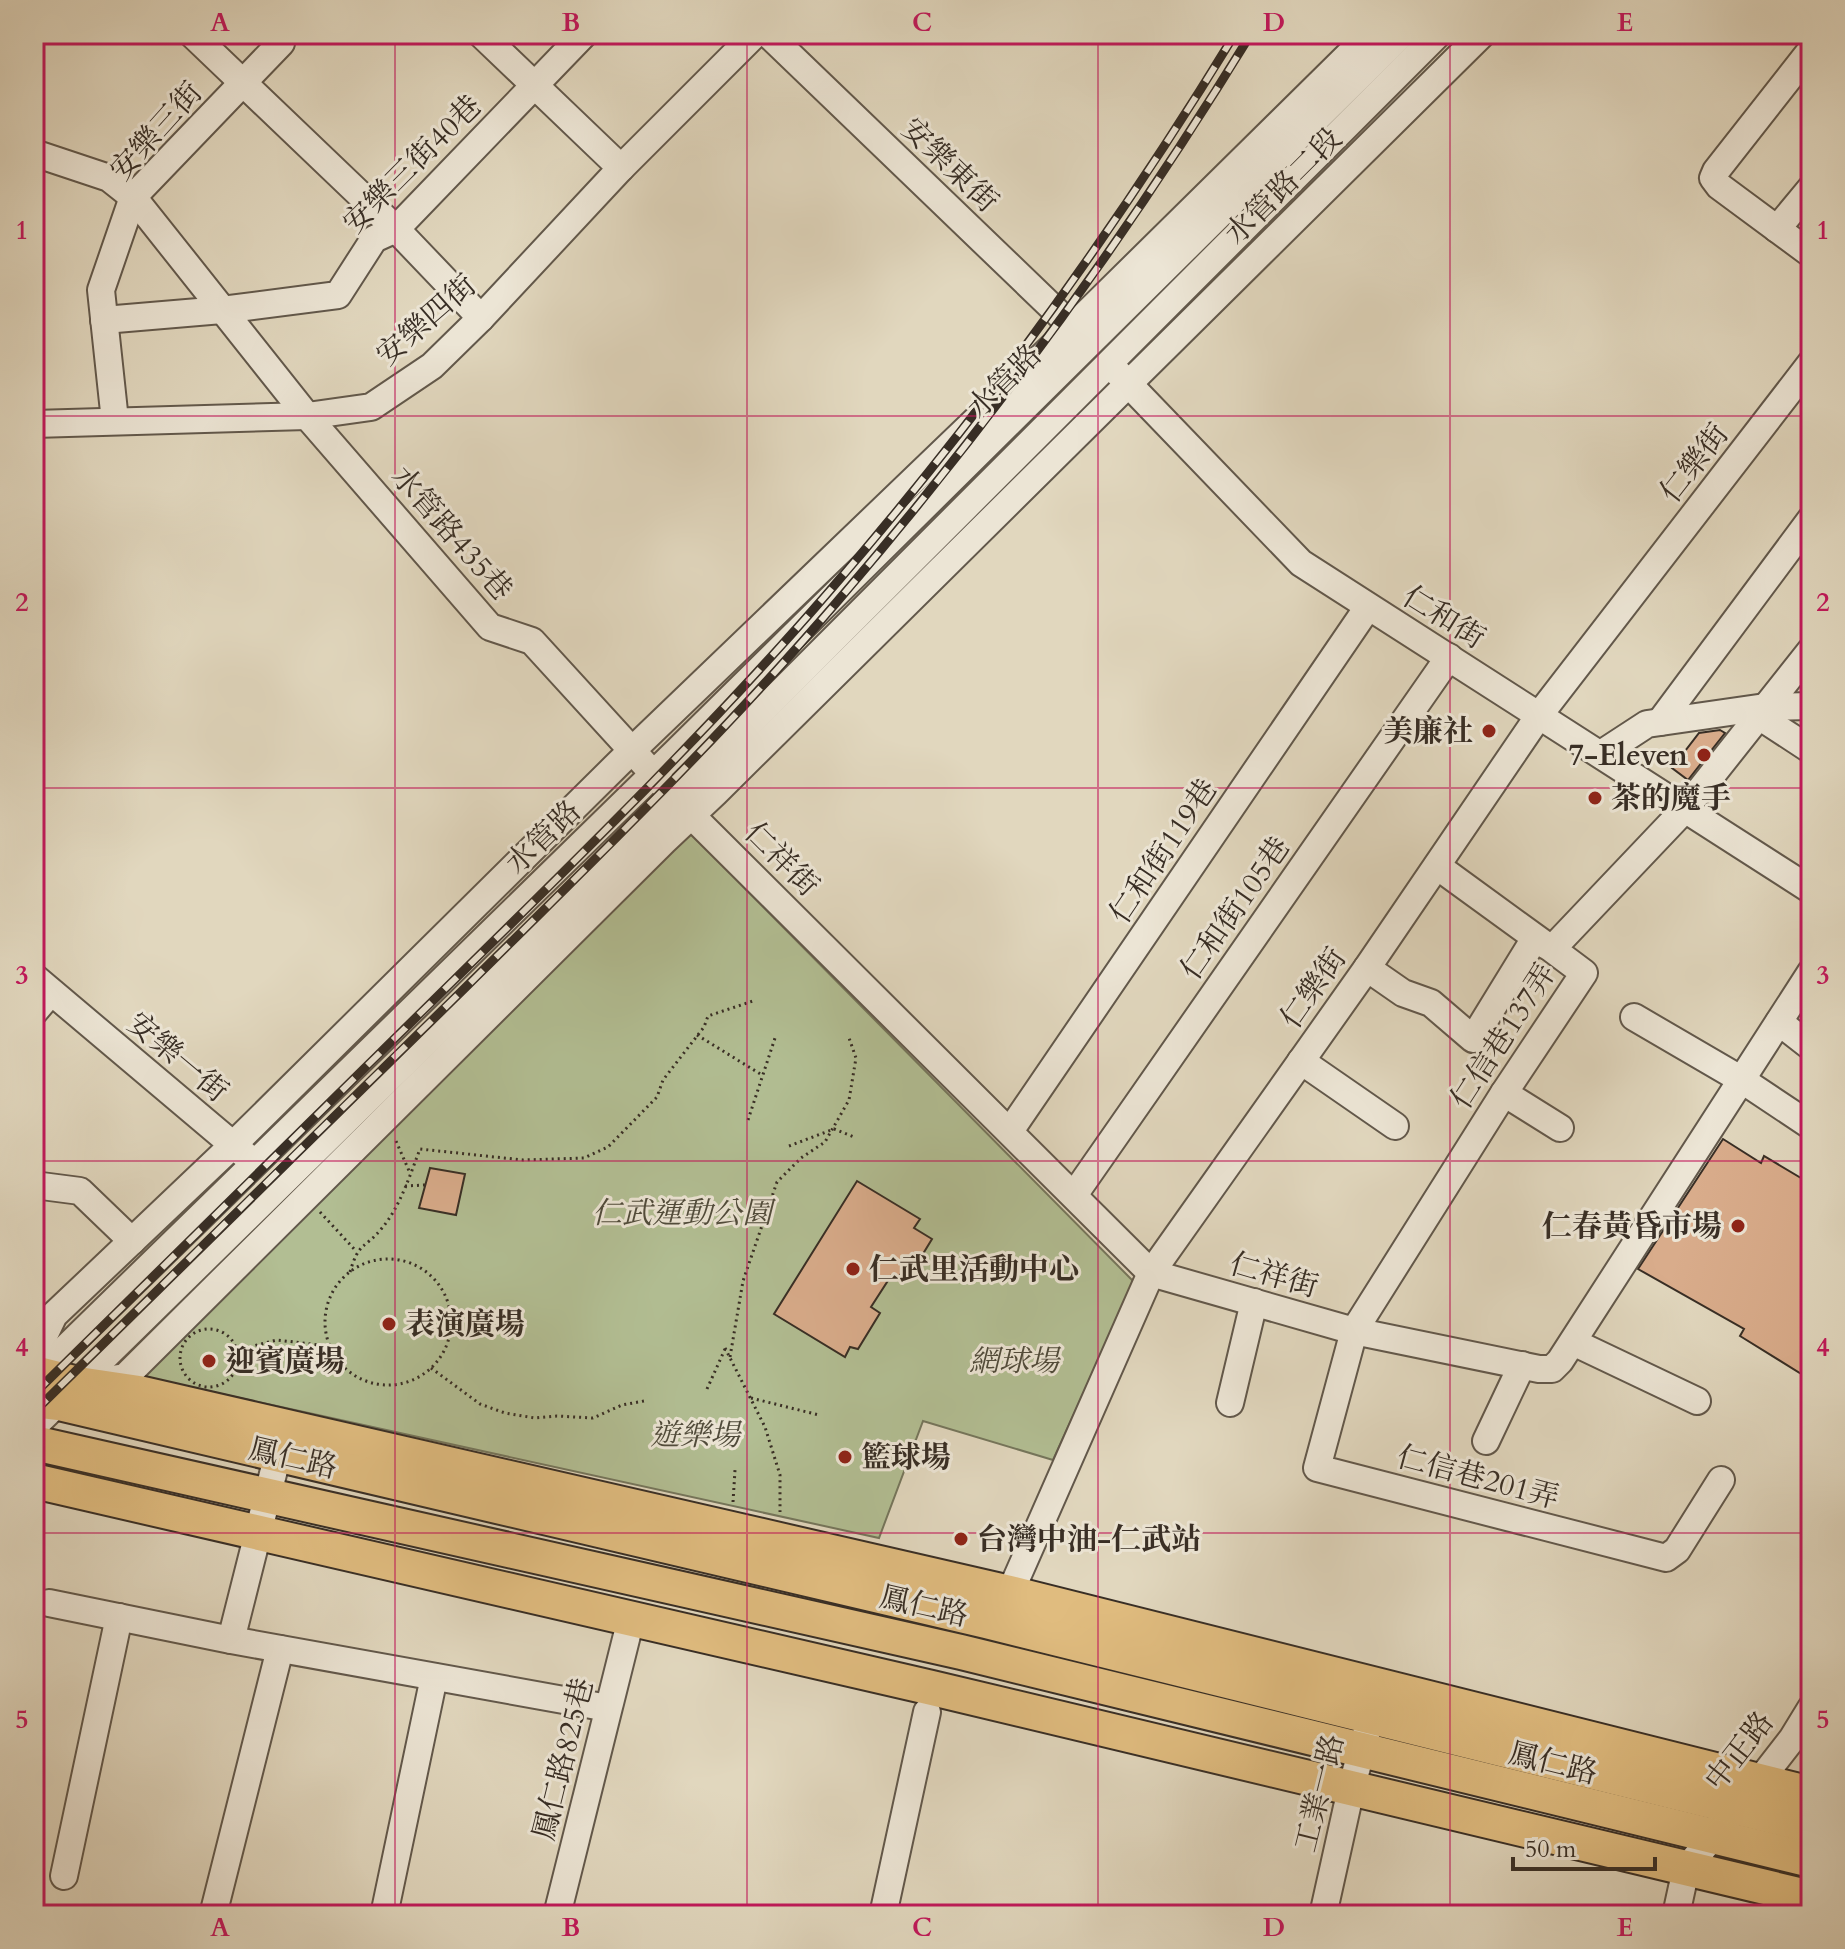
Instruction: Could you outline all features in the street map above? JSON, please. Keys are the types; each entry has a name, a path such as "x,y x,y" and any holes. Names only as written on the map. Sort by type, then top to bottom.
{"main road":[{"name":"鳳仁路","path":"43,1379 278,1454 986,1621 1811,1794"},
{"name":"鳳仁路","path":"43,1379 139,1393 1010,1593 1735,1809 1811,1826"},
{"name":"鳳仁路","path":"34,1443 961,1652 1811,1860"},
{"path":"34,1481 631,1619 930,1700 1351,1789 1811,1898"}],"street":[{"path":"192,34 396,229 481,318"},
{"path":"481,34 621,168"},
{"name":"安樂三街40巷","path":"104,320 222,310 338,295 374,239 396,229 584,34"},
{"name":"安樂四街","path":"34,424 307,416 371,407 432,366 621,168 755,34"},
{"name":"安樂東街","path":"768,34 1080,335"},
{"name":"水管路二段","path":"1080,335 1370,34"},
{"name":"水管路二段","path":"1080,335 1402,34"},
{"name":"水管路二段","path":"1109,363 1438,34"},
{"name":"水管路二段","path":"1129,384 1482,34"},
{"name":"安樂三街","path":"115,421 101,290 133,197 281,43"},
{"path":"1811,50 1713,178 1719,186 1811,254"},
{"name":"水管路435巷","path":"34,153 109,178 133,197 307,416 490,627 532,641 683,806"},
{"path":"1777,229 1811,188"},
{"name":"仁和街","path":"1080,335 1301,563 1811,890"},
{"name":"水管路","path":"34,1426 54,1315 233,1145 631,752 1080,335"},
{"name":"水管路","path":"43,1379 253,1164 653,775 1080,335"},
{"name":"水管路","path":"43,1379 125,1377 683,806 1109,363"},
{"name":"仁樂街","path":"930,1700 961,1652 1010,1593 1151,1273 1367,968 1540,714 1811,363"},
{"name":"水管路","path":"43,1379 280,1188 1129,384"},
{"path":"1660,722 1811,519"},
{"name":"仁和街119巷","path":"1010,1131 1368,607"},
{"name":"仁信巷137弄","path":"1354,1331 1504,1093 1584,973 1543,944 1685,809 1811,650"},
{"name":"仁和街105巷","path":"1074,1195 1449,657"},
{"path":"1601,754 1647,724 1811,706"},
{"path":"1762,712 1811,750"},
{"name":"仁祥街","path":"683,806 1151,1273 1354,1331 1522,1365 1552,1369 1560,1361 1811,972"},
{"path":"1367,968 1403,993 1431,1003 1473,1039 1543,944 1437,866"},
{"path":"34,1012 43,985"},
{"name":"安樂一街","path":"43,985 280,1188"},
{"path":"1634,1017 1742,1080 1811,1126"},
{"path":"1779,1022 1811,1047"},
{"path":"1301,1061 1395,1126"},
{"path":"1504,1093 1560,1128"},
{"path":"34,1185 80,1191 132,1241"},
{"path":"1230,1403 1254,1302"},
{"name":"仁信巷201弄","path":"1354,1331 1317,1468 1666,1558 1677,1550 1721,1480"},
{"path":"1573,1342 1697,1401"},
{"path":"1486,1441 1522,1365"},
{"path":"231,1640 278,1454"},
{"path":"49,1603 231,1640 608,1708"},
{"path":"64,1876 119,1617"},
{"name":"鳳仁路825巷","path":"557,1915 631,1619"},
{"path":"213,1915 280,1649"},
{"path":"384,1915 434,1677"},
{"path":"883,1915 930,1700"},
{"name":"工業一路","path":"1323,1915 1351,1789 1375,1702"},
{"name":"中正路","path":"1686,1869 1758,1783 1811,1708"},
{"path":"1676,1915 1686,1869"}],"path":[{"path":"350,1272 356,1251 383,1228 420,1149 523,1160 584,1158 608,1147 657,1097 667,1073 708,1016 753,1001"},
{"path":"697,1035 763,1076"},
{"path":"748,1120 776,1035"},
{"path":"730,1357 743,1281 777,1182 801,1158 825,1142 849,1100 856,1058 848,1035"},
{"path":"789,1146 834,1129 854,1137"},
{"path":"394,1138 410,1173"},
{"path":"405,1186 425,1185"},
{"path":"312,1203 356,1251"},
{"path":"396,1260 419,1268 438,1284 446,1298 451,1314 446,1346 431,1368 412,1381 396,1385 364,1381 338,1362 329,1346 325,1330 327,1306 338,1284 364,1264 396,1260"},
{"path":"210,1329 227,1335 238,1350 236,1370 222,1385 213,1388 193,1383 181,1367 181,1349 193,1334 201,1330 210,1329"},
{"path":"238,1350 277,1340 329,1346"},
{"path":"707,1389 725,1348 765,1427 780,1475 780,1514"},
{"path":"431,1368 480,1404 505,1413 535,1418 593,1418 622,1405 644,1401"},
{"path":"751,1398 819,1415"},
{"path":"733,1501 735,1470"}],"green space":[{"name":"仁武運動公園","path":"685,828 1134,1282 1053,1460 923,1421 879,1538 126,1373"}],"building":[{"path":"1720,730 1725,733 1688,780 1672,768 1699,733"},
{"name":"仁春黃昏市場","path":"1723,1139 1761,1163 1764,1156 1811,1184 1811,1380 1740,1336 1744,1329 1638,1269"},
{"path":"430,1168 465,1174 456,1215 419,1208"},
{"name":"仁武里活動中心","path":"857,1181 920,1219 914,1228 932,1239 918,1262 911,1257 897,1280 891,1276 871,1307 880,1313 858,1349 850,1347 845,1357 774,1314"}],"railway":[{"path":"34,1394 595,841 781,646 937,461 1042,323 1141,181 1235,34"},
{"path":"34,1412 611,843 793,652 949,467 1055,327 1156,183 1251,34"}],"place":[{"name":"美廉社","path":"1489,731"},
{"name":"7-Eleven","path":"1704,755"},
{"name":"茶的魔手","path":"1595,798"},
{"name":"仁春黃昏市場","path":"1738,1226"},
{"name":"仁武里活動中心","path":"853,1269"},
{"name":"表演廣場","path":"389,1324"},
{"name":"迎賓廣場","path":"209,1361"},
{"name":"籃球場","path":"845,1457"},
{"name":"台灣中油-仁武站","path":"961,1539"}],"park label":[{"name":"網球場","path":"1014,1361"},
{"name":"遊樂場","path":"695,1435"}]}
